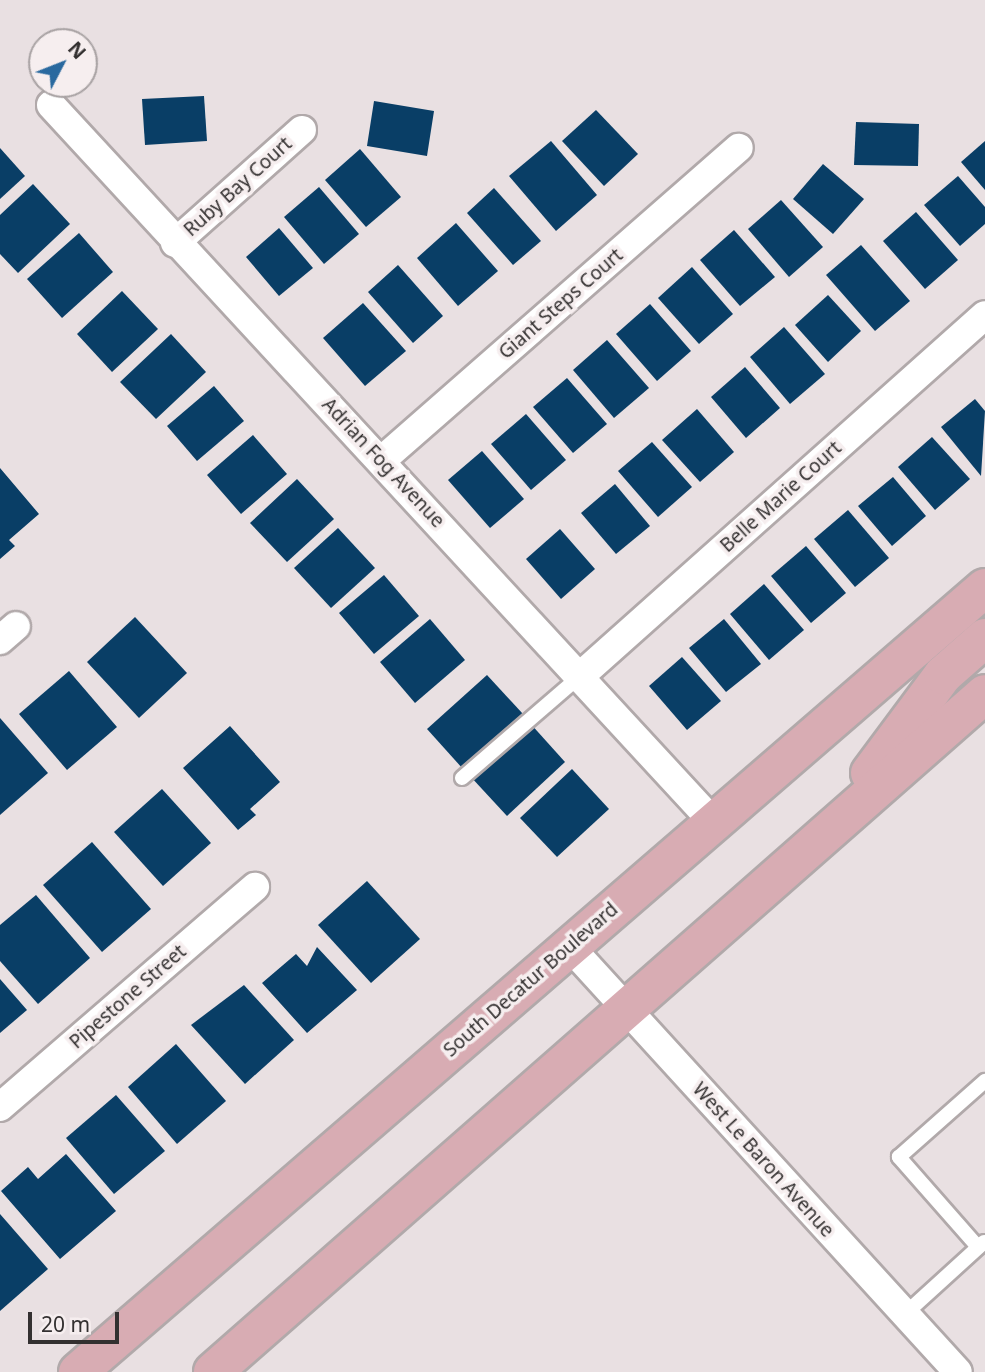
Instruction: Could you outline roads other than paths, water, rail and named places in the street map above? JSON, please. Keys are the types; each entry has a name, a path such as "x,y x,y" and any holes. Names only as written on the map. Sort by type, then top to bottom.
{"main road":[{"name":"South Decatur Boulevard","path":"78,1372 985,587"},
{"path":"825,833 943,676 985,638"},
{"path":"213,1372 985,694"}],"street":[{"name":"Adrian Fog Avenue","path":"51,105 175,243 382,460 578,678 713,822"},
{"name":"Ruby Bay Court","path":"175,243 302,130"},
{"name":"Giant Steps Court","path":"382,460 739,148"},
{"name":"Belle Marie Court","path":"578,678 985,315"},
{"name":"Pipestone Street","path":"0,1107 256,887"},
{"name":"West Le Baron Avenue","path":"569,947 958,1372"}],"lane":[{"path":"462,778 578,678"},
{"path":"905,1314 982,1244 899,1157 985,1081"}]}
